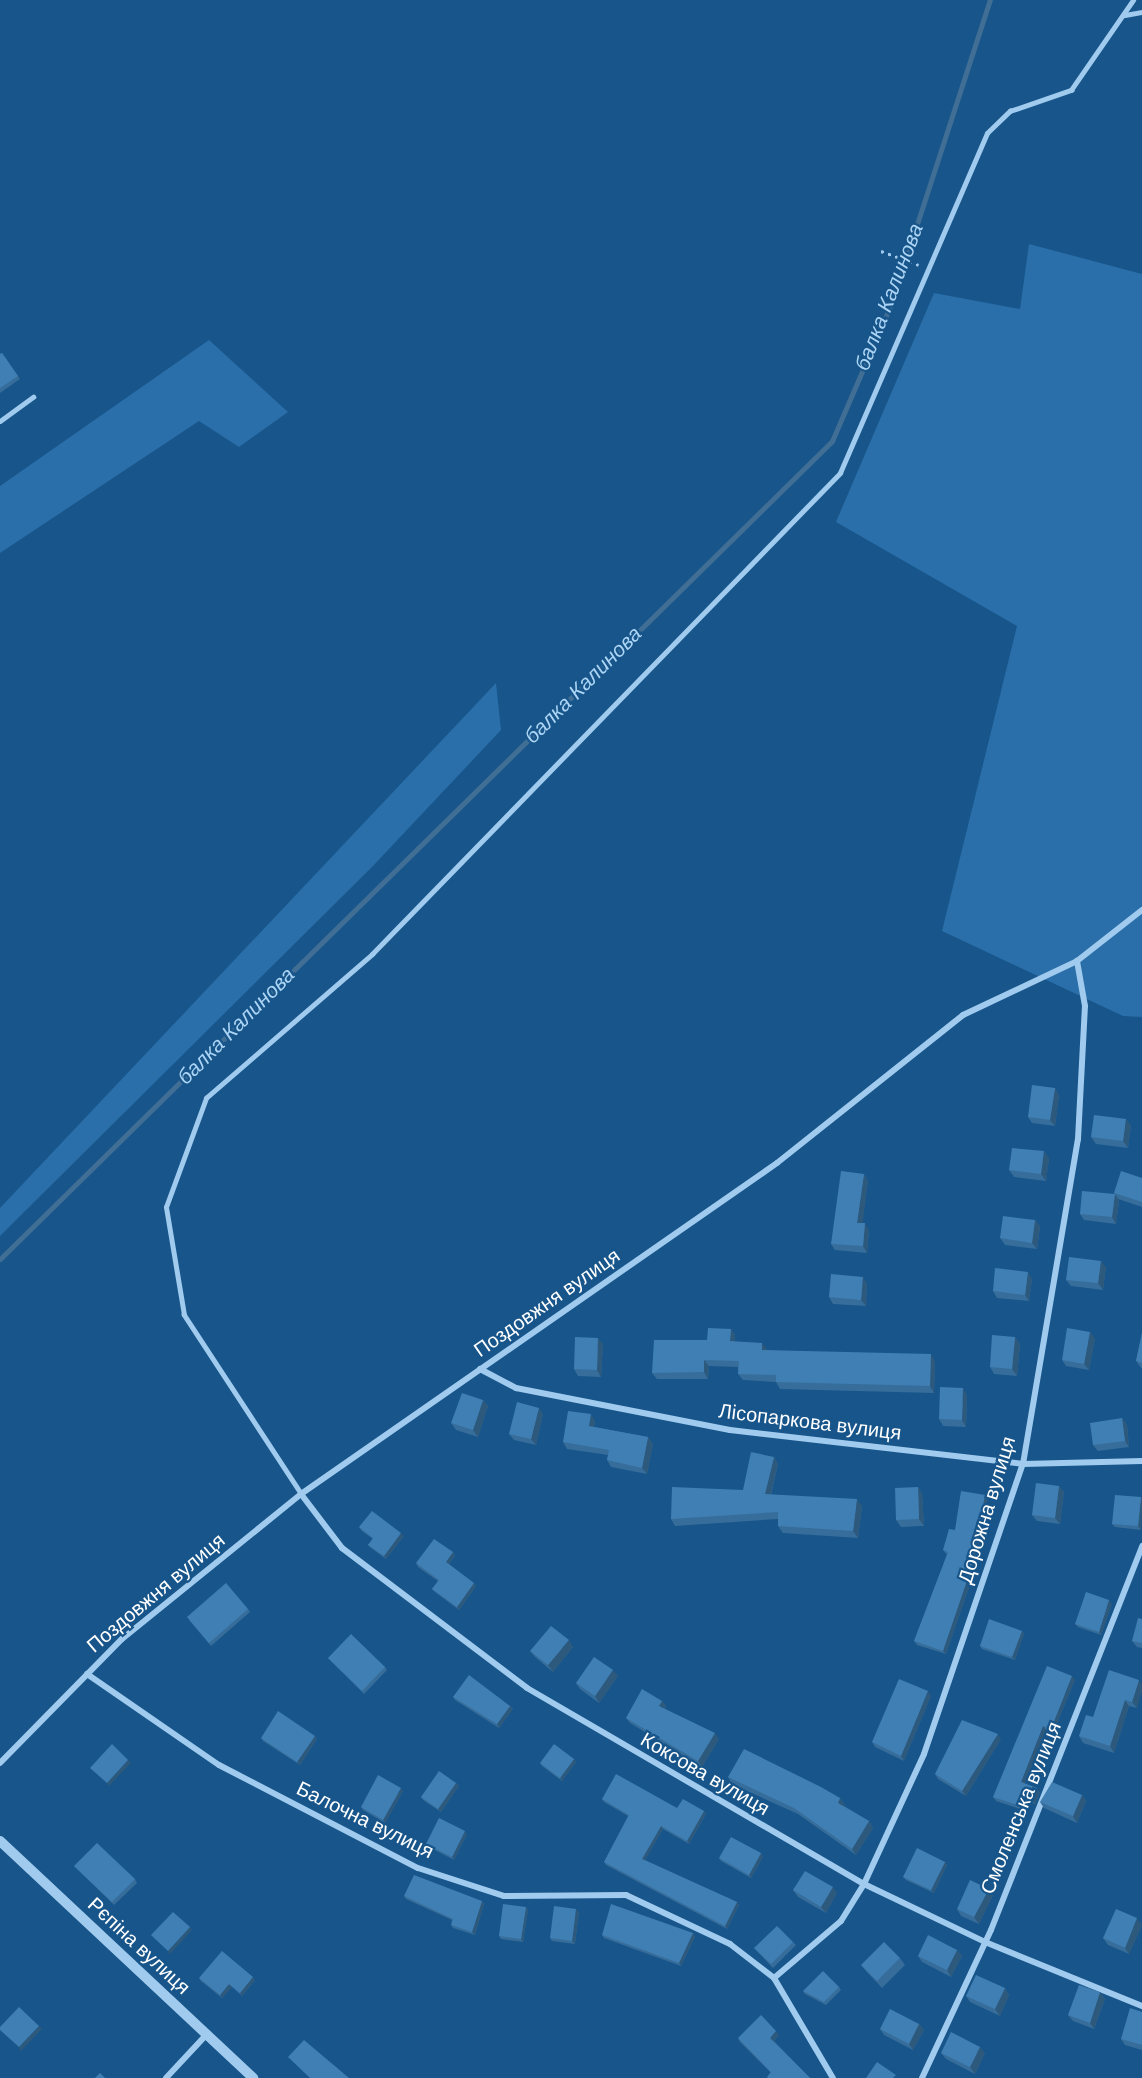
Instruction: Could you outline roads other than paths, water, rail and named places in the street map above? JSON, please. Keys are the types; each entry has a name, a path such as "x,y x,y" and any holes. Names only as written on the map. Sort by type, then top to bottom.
{"street":[{"name":"Поздовжня вулиця","path":"0,1763 122,1639 301,1494 777,1163 963,1015 1077,961 1142,910"},
{"name":"Дорожна вулиця","path":"774,1978 841,1921 864,1884 924,1754 1023,1464 1078,1139 1085,1006 1077,961"},
{"name":"Лісопаркова вулиця","path":"480,1369 516,1388 730,1430 1023,1464 1142,1461"},
{"name":"Коксова вулиця","path":"301,1494 342,1548 527,1688 864,1884 985,1942 1142,2006"},
{"name":"Смоленська вулиця","path":"922,2078 985,1942 1142,1546"},
{"name":"Балочна вулиця","path":"87,1674 219,1765 418,1868 504,1896 626,1895 730,1944 774,1978 833,2078"},
{"name":"Рєпіна вулиця","path":"0,1841 253,2078"},
{"path":"166,2078 207,2034"}],"lane":[{"path":"301,1494 184,1315 166,1207 206,1098 372,954 840,473 987,133 1010,111 1071,90 1125,15 1133,0"},
{"path":"1125,15 1142,12"},
{"path":"0,421 33,397"}],"waterway":[{"name":"балка Калинова","path":"0,1259 832,441 891,304 990,0"}]}
